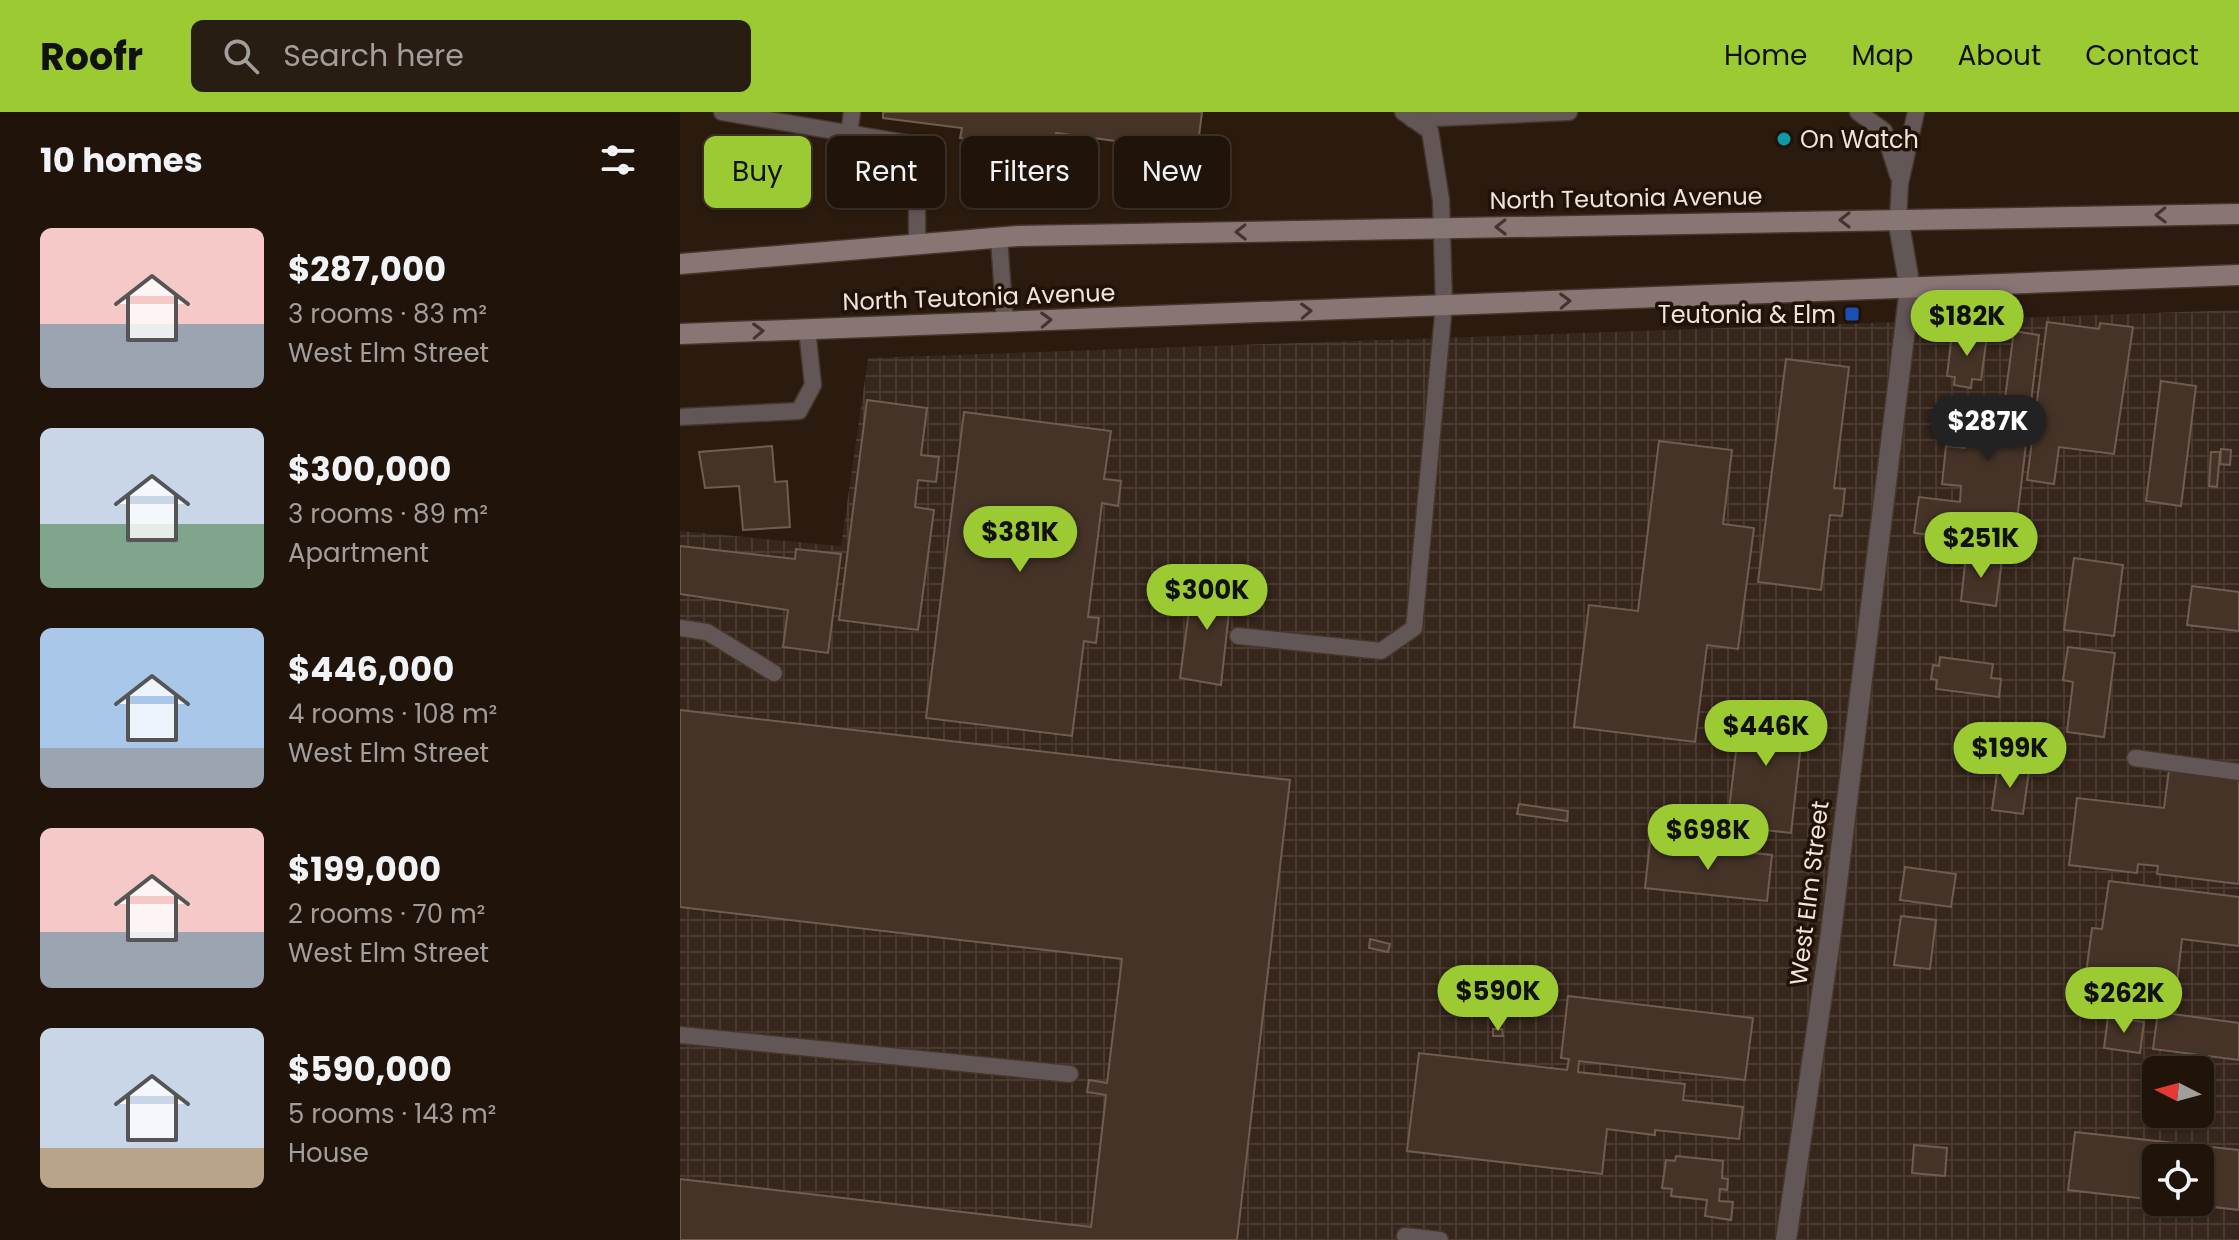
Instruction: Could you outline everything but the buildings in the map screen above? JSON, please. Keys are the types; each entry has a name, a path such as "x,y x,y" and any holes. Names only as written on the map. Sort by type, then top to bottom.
{"main road":[{"name":"North Teutonia Avenue","path":"680,264 999,238 2239,214"},
{"name":"North Teutonia Avenue","path":"680,334 2239,275"}],"street":[{"name":"West Elm Street","path":"1786,1240 1830,940 1910,288 1898,219"}],"lane":[{"path":"722,112 906,143 917,200 917,244"},
{"path":"849,134 852,112"},
{"path":"1408,115 1569,112"},
{"path":"1858,112 1884,131 1900,183"},
{"path":"1898,219 1900,183 1916,112"},
{"path":"1238,636 1381,651 1414,628 1444,305 1441,200 1430,131 1408,115"},
{"path":"999,238 1005,322"},
{"path":"680,417 799,411 813,385 807,329"},
{"path":"680,628 707,632 774,673"},
{"path":"2135,758 2239,772"},
{"path":"680,1035 1070,1074"},
{"path":"1405,1236 1440,1240"}],"shaded area":[{"path":"2239,310 2239,1240 680,1240 680,531 841,546 868,358"}],"place":[{"name":"On Watch","path":"1784,139"},
{"name":"Teutonia & Elm","path":"1852,314"}]}
